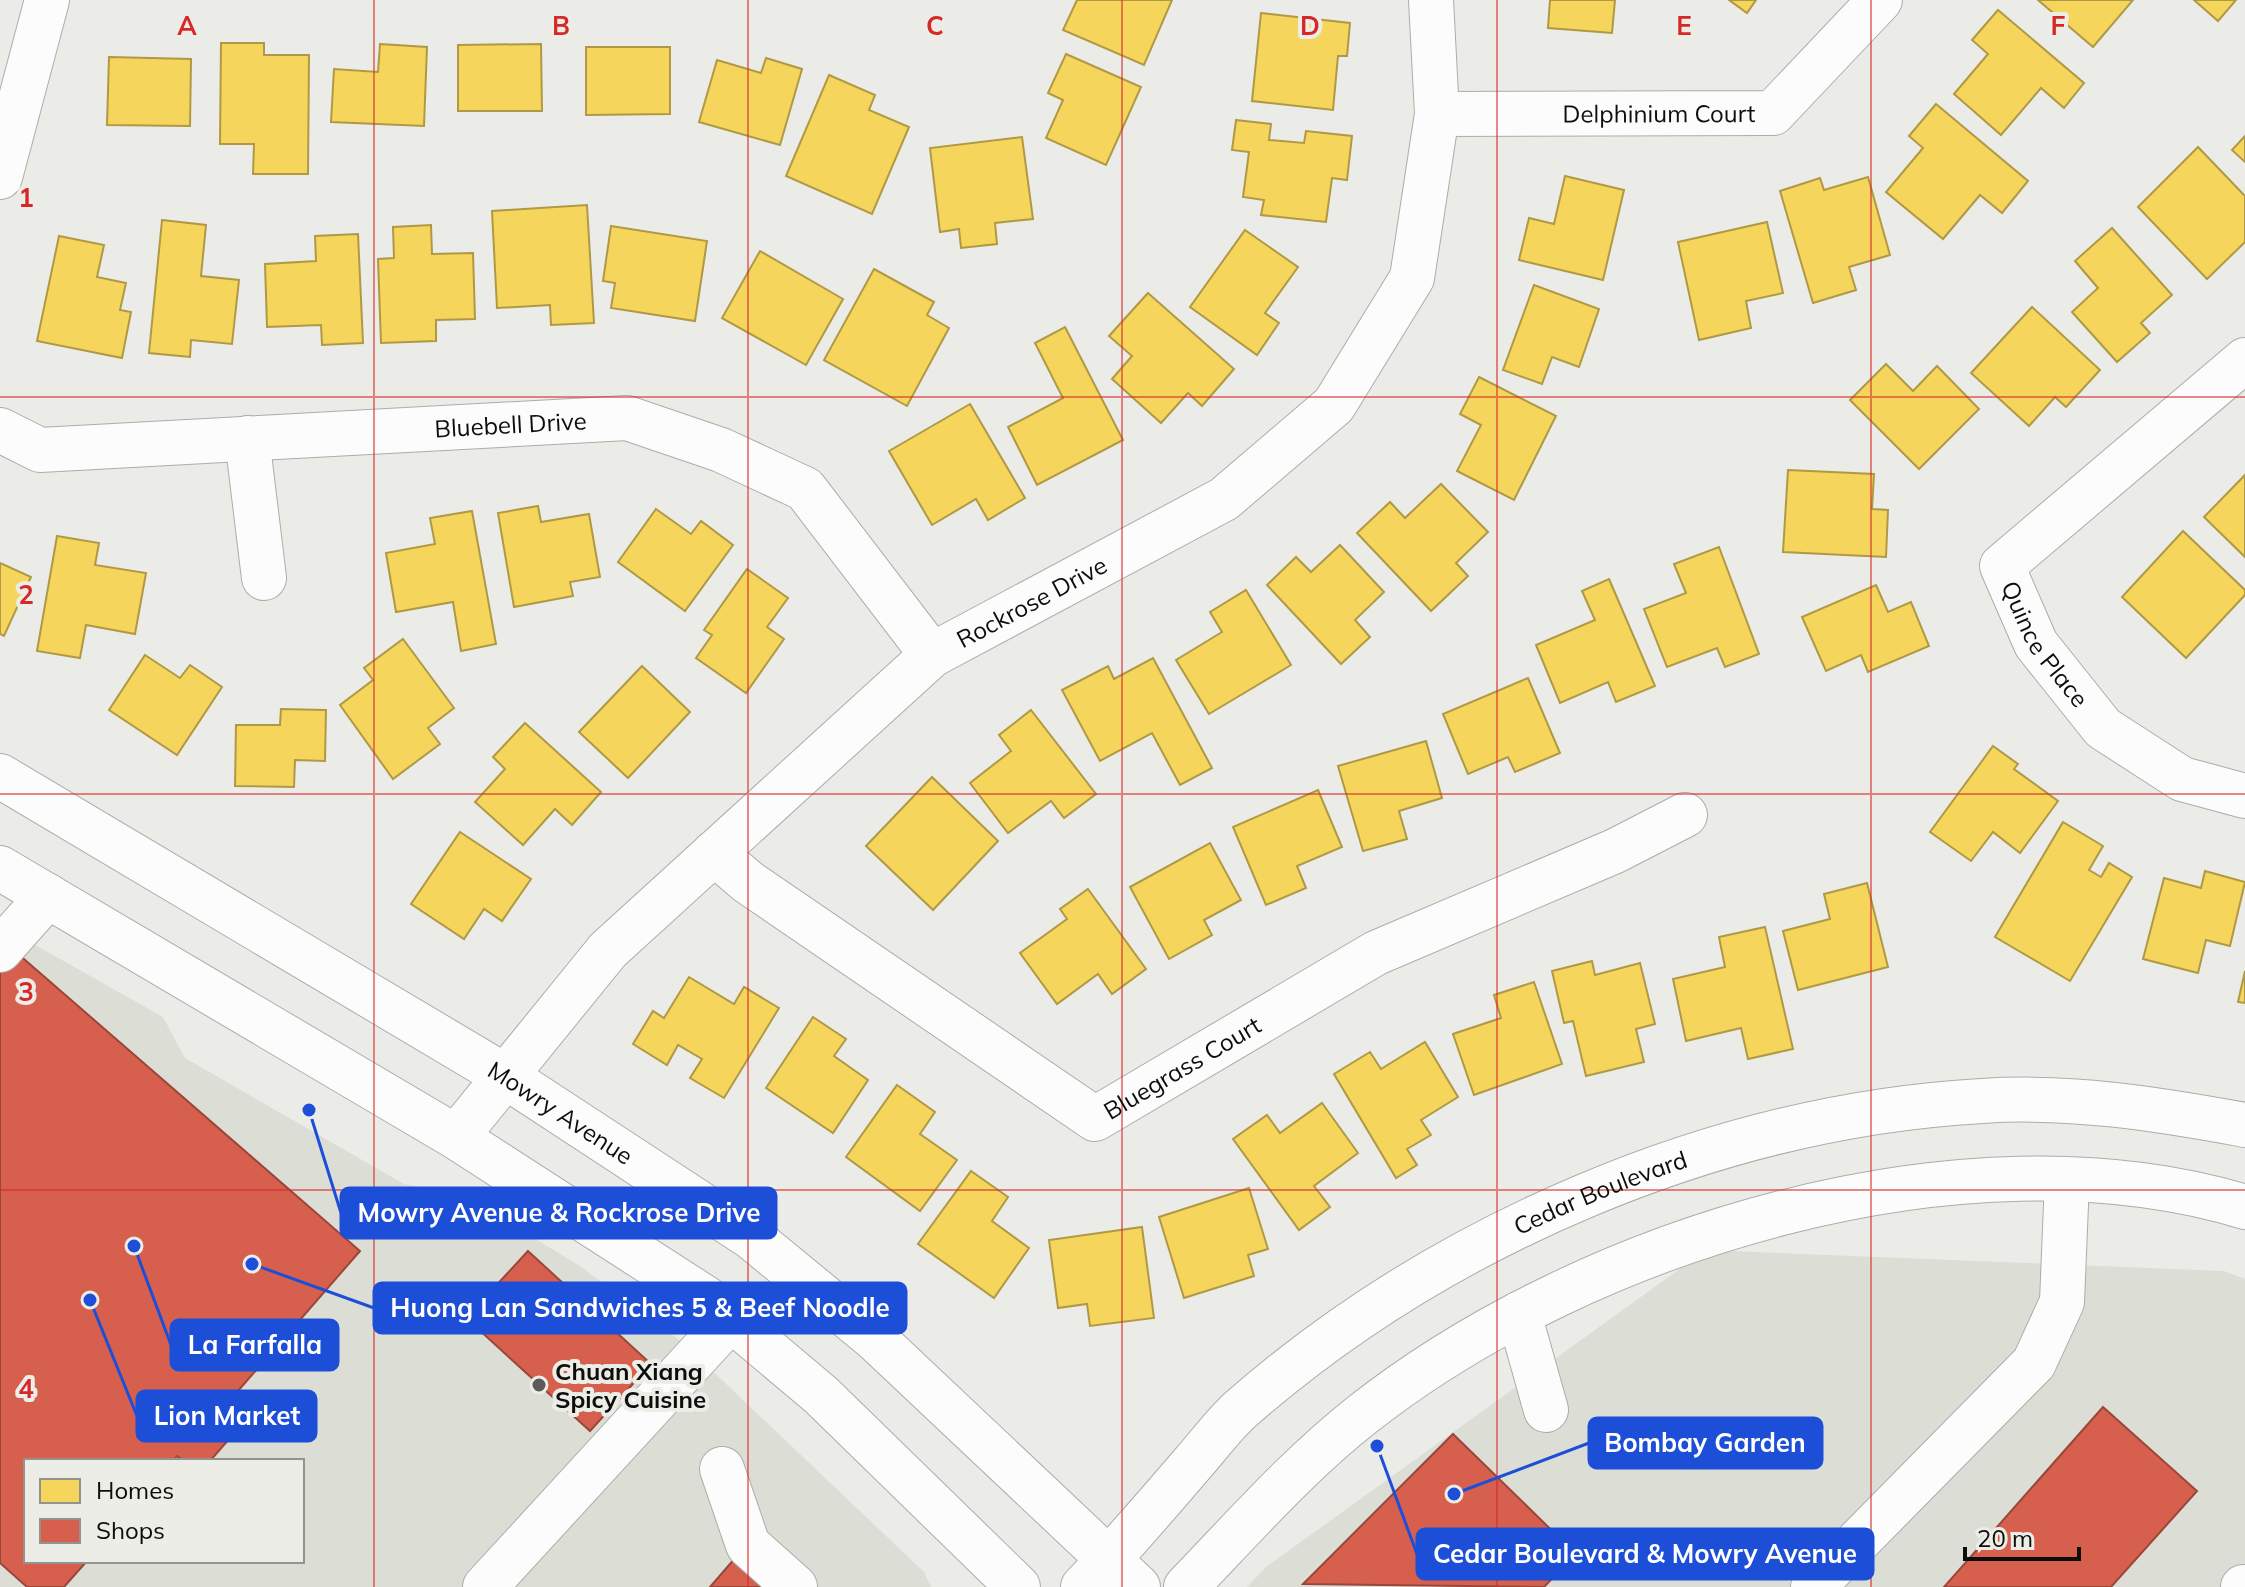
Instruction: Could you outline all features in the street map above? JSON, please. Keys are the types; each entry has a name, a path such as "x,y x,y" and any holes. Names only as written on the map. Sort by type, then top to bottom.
{"street":[{"path":"0,177 47,0"},
{"name":"Rockrose Drive","path":"456,1137 608,950 932,655 1224,499 1334,405 1412,278 1437,114 1431,0"},
{"name":"Delphinium Court","path":"1437,114 1773,113 1880,0"},
{"name":"Quince Place","path":"2245,360 2002,566 2036,644 2103,728 2182,779 2245,796"},
{"name":"Bluebell Drive","path":"0,430 40,450 627,418 721,450 805,489 932,655"},
{"path":"247,438 264,578"},
{"name":"Mowry Avenue","path":"0,776 505,1076 689,1193 813,1286 875,1339 1110,1578"},
{"name":"Bluegrass Court","path":"714,853 748,882 1095,1119 1376,953 1615,851 1685,815"},
{"path":"0,868 456,1137 643,1255 731,1319 897,1466 1018,1587"},
{"path":"0,950 48,896"},
{"name":"Cedar Boulevard","path":"1110,1578 1240,1410 1341,1333 1442,1266 1504,1232 1648,1173 1814,1123 1897,1108 1984,1100 2083,1102 2165,1110 2245,1125"},
{"path":"1186,1587 1306,1464 1364,1414 1422,1372 1519,1314 1603,1275 1673,1248 1831,1200 1920,1185 1987,1180 2067,1180 2154,1188 2245,1207"},
{"path":"1813,1587 2034,1363 2062,1302 2067,1180"},
{"path":"1519,1314 1546,1410"},
{"path":"485,1587 731,1319"},
{"path":"722,1469 748,1545 795,1587"}],"shaded area":[{"path":"0,925 163,1017 185,1058 404,1184 464,1195 580,1266 682,1342 924,1572 931,1587 0,1587"},
{"path":"1706,1250 2224,1271 2245,1279 2245,1587 1247,1587 1266,1567"}],"building: Homes":[{"path":"1077,0 1172,0 1144,65 1063,30"},
{"path":"1550,0 1615,0 1612,33 1548,28"},
{"path":"1729,0 1756,0 1747,13"},
{"path":"2038,0 2133,0 2093,47"},
{"path":"2194,0 2236,0 2218,21"},
{"path":"1998,10 2084,83 2064,108 2041,88 2001,135 1954,94 1988,54 1972,40"},
{"path":"1261,13 1350,23 1347,56 1338,56 1333,110 1252,101"},
{"path":"221,43 264,43 264,55 309,55 308,174 253,174 254,144 220,144"},
{"path":"380,44 427,47 424,126 331,122 334,69 378,72"},
{"path":"541,44 542,111 458,111 458,45"},
{"path":"586,47 670,47 670,114 586,115"},
{"path":"1066,54 1141,87 1106,165 1046,138 1063,100 1048,93"},
{"path":"109,57 191,59 190,126 107,125"},
{"path":"766,58 802,69 780,145 699,122 717,60 761,73"},
{"path":"829,75 875,95 869,110 909,127 872,214 786,176"},
{"path":"1936,104 2028,181 2002,213 1980,195 1943,239 1886,192 1923,148 1909,136"},
{"path":"1236,120 1271,124 1269,140 1304,143 1306,131 1352,136 1347,180 1332,178 1326,222 1261,215 1264,200 1243,197 1249,152 1232,150"},
{"path":"2245,136 2245,162 2232,150"},
{"path":"1022,137 1033,219 995,223 997,244 961,248 959,229 940,232 930,148"},
{"path":"2198,147 2245,196 2245,242 2207,279 2138,207"},
{"path":"1565,176 1624,190 1603,280 1519,260 1529,218 1554,224"},
{"path":"1868,177 1890,255 1849,267 1856,290 1813,303 1780,191 1820,178 1824,190"},
{"path":"587,205 594,323 551,325 550,305 497,308 492,211"},
{"path":"162,220 206,225 201,276 239,280 232,344 191,340 190,357 149,353"},
{"path":"1767,222 1783,293 1746,301 1751,328 1699,340 1678,242"},
{"path":"431,225 432,254 473,253 475,319 436,320 436,341 381,343 378,259 394,258 393,227"},
{"path":"611,226 707,241 695,321 611,308 615,283 603,281"},
{"path":"2112,228 2172,295 2141,323 2150,333 2117,362 2072,312 2098,288 2075,261"},
{"path":"1245,230 1298,267 1265,313 1279,323 1257,355 1190,307"},
{"path":"358,234 363,343 322,345 321,325 267,327 265,264 316,261 315,236"},
{"path":"59,236 104,245 97,277 126,283 120,310 131,312 122,358 37,341"},
{"path":"760,251 843,299 806,365 722,318"},
{"path":"874,269 934,302 927,315 949,328 907,406 824,360"},
{"path":"1534,285 1599,309 1579,367 1552,357 1542,384 1503,370"},
{"path":"1148,293 1234,369 1202,406 1188,393 1161,423 1112,379 1132,356 1109,336"},
{"path":"2032,307 2100,370 2066,407 2055,397 2029,426 1971,373"},
{"path":"1065,327 1123,440 1037,485 1008,427 1063,398 1035,343"},
{"path":"1886,364 1913,391 1937,366 1979,409 1919,469 1850,400"},
{"path":"1479,377 1556,416 1514,500 1457,471 1481,425 1460,414"},
{"path":"970,404 1025,498 988,520 976,499 932,525 889,451"},
{"path":"1788,470 1874,474 1872,509 1888,510 1886,557 1783,552"},
{"path":"2245,475 2245,557 2204,517"},
{"path":"1441,484 1488,532 1456,563 1468,576 1431,611 1357,533 1390,502 1405,518"},
{"path":"538,506 541,522 589,514 600,577 570,582 573,596 514,607 498,513"},
{"path":"656,509 691,534 701,521 733,545 685,611 618,562"},
{"path":"472,511 496,644 461,651 453,602 396,612 386,553 435,544 430,518"},
{"path":"2183,531 2245,590 2245,595 2186,658 2122,597"},
{"path":"57,536 99,543 95,565 146,573 135,634 86,625 80,658 37,651"},
{"path":"1340,545 1384,592 1355,620 1370,637 1341,664 1267,585 1296,557 1311,572"},
{"path":"1719,547 1759,654 1725,667 1717,648 1667,667 1644,609 1686,593 1674,564"},
{"path":"0,563 31,577 4,636 0,634"},
{"path":"747,569 788,598 767,627 784,639 746,693 696,658 712,635 704,630"},
{"path":"1609,579 1655,686 1616,702 1608,682 1560,703 1536,645 1595,620 1582,591"},
{"path":"1876,585 1888,612 1911,602 1929,646 1868,672 1861,655 1826,671 1802,617"},
{"path":"1246,590 1291,665 1209,714 1176,660 1222,632 1210,612"},
{"path":"403,639 454,708 428,728 440,744 393,779 340,705 373,680 364,668"},
{"path":"145,655 180,678 190,665 222,687 177,755 109,710"},
{"path":"1153,658 1212,768 1180,785 1152,733 1100,761 1062,690 1108,666 1114,679"},
{"path":"642,666 690,712 628,778 579,732"},
{"path":"1528,678 1560,753 1515,772 1508,757 1468,774 1443,714"},
{"path":"281,709 326,710 325,761 295,760 294,787 235,786 236,725 280,725"},
{"path":"1031,710 1096,794 1064,818 1051,801 1008,833 970,783 1011,751 999,735"},
{"path":"525,723 601,792 572,825 555,809 523,845 475,802 505,769 493,757"},
{"path":"1426,741 1442,798 1399,811 1407,839 1363,851 1338,766"},
{"path":"1993,746 2018,764 2014,769 2058,801 2020,853 1993,832 1971,861 1930,832"},
{"path":"932,777 998,841 933,910 866,846"},
{"path":"1318,790 1342,847 1297,866 1306,888 1266,905 1233,827"},
{"path":"2063,822 2103,846 2089,870 2101,877 2109,863 2132,877 2070,981 1995,937"},
{"path":"460,832 531,879 502,921 484,909 464,939 411,904"},
{"path":"1210,843 1241,900 1204,920 1212,935 1169,959 1130,887"},
{"path":"2205,871 2245,882 2230,946 2206,940 2198,973 2143,959 2164,878 2201,888"},
{"path":"1867,883 1888,967 1798,990 1783,931 1830,919 1824,894"},
{"path":"1088,889 1146,969 1112,994 1098,974 1057,1004 1020,953 1067,919 1060,909"},
{"path":"1765,927 1793,1049 1748,1059 1741,1028 1686,1041 1673,979 1725,967 1719,937"},
{"path":"1592,961 1595,975 1640,963 1655,1024 1636,1029 1644,1062 1586,1076 1573,1021 1564,1023 1552,971"},
{"path":"2245,971 2245,1003 2238,1002"},
{"path":"689,977 734,1004 744,987 779,1008 724,1098 690,1078 702,1059 678,1045 667,1065 633,1044 653,1011 664,1018"},
{"path":"1534,982 1562,1064 1474,1095 1453,1034 1501,1018 1494,995"},
{"path":"813,1017 846,1039 834,1056 868,1080 833,1133 766,1088"},
{"path":"1425,1042 1458,1097 1421,1120 1431,1135 1407,1149 1417,1165 1396,1178 1334,1074 1370,1052 1381,1069"},
{"path":"897,1085 935,1112 920,1134 957,1160 920,1211 846,1157"},
{"path":"1322,1103 1358,1153 1314,1186 1330,1207 1299,1230 1233,1139 1267,1115 1280,1133"},
{"path":"971,1171 1008,1197 992,1221 1029,1248 994,1298 918,1244"},
{"path":"1249,1188 1268,1249 1248,1255 1254,1276 1184,1298 1159,1217"},
{"path":"1142,1227 1154,1318 1090,1326 1087,1304 1058,1308 1049,1240"}],"building: Shops":[{"path":"9,946 360,1251 231,1399 250,1415 212,1459 181,1459 177,1456 175,1459 24,1459 24,1563 85,1563 64,1587 27,1587 0,1563 0,957"},
{"path":"528,1251 651,1364 590,1431 466,1318"},
{"path":"2103,1407 2197,1491 2111,1587 1944,1587"},
{"path":"1453,1434 1576,1554 1544,1587 1303,1584"},
{"path":"736,1557 770,1587 710,1587"}],"place":[{"name":"Mowry Avenue & Rockrose Drive","path":"309,1110"},
{"name":"La Farfalla","path":"134,1246"},
{"name":"Huong Lan Sandwiches 5 & Beef Noodle","path":"252,1264"},
{"name":"Lion Market","path":"90,1300"},
{"name":"Chuan Xiang Spicy Cuisine","path":"539,1385"},
{"name":"Cedar Boulevard & Mowry Avenue","path":"1377,1446"},
{"name":"Bombay Garden","path":"1454,1494"}]}
